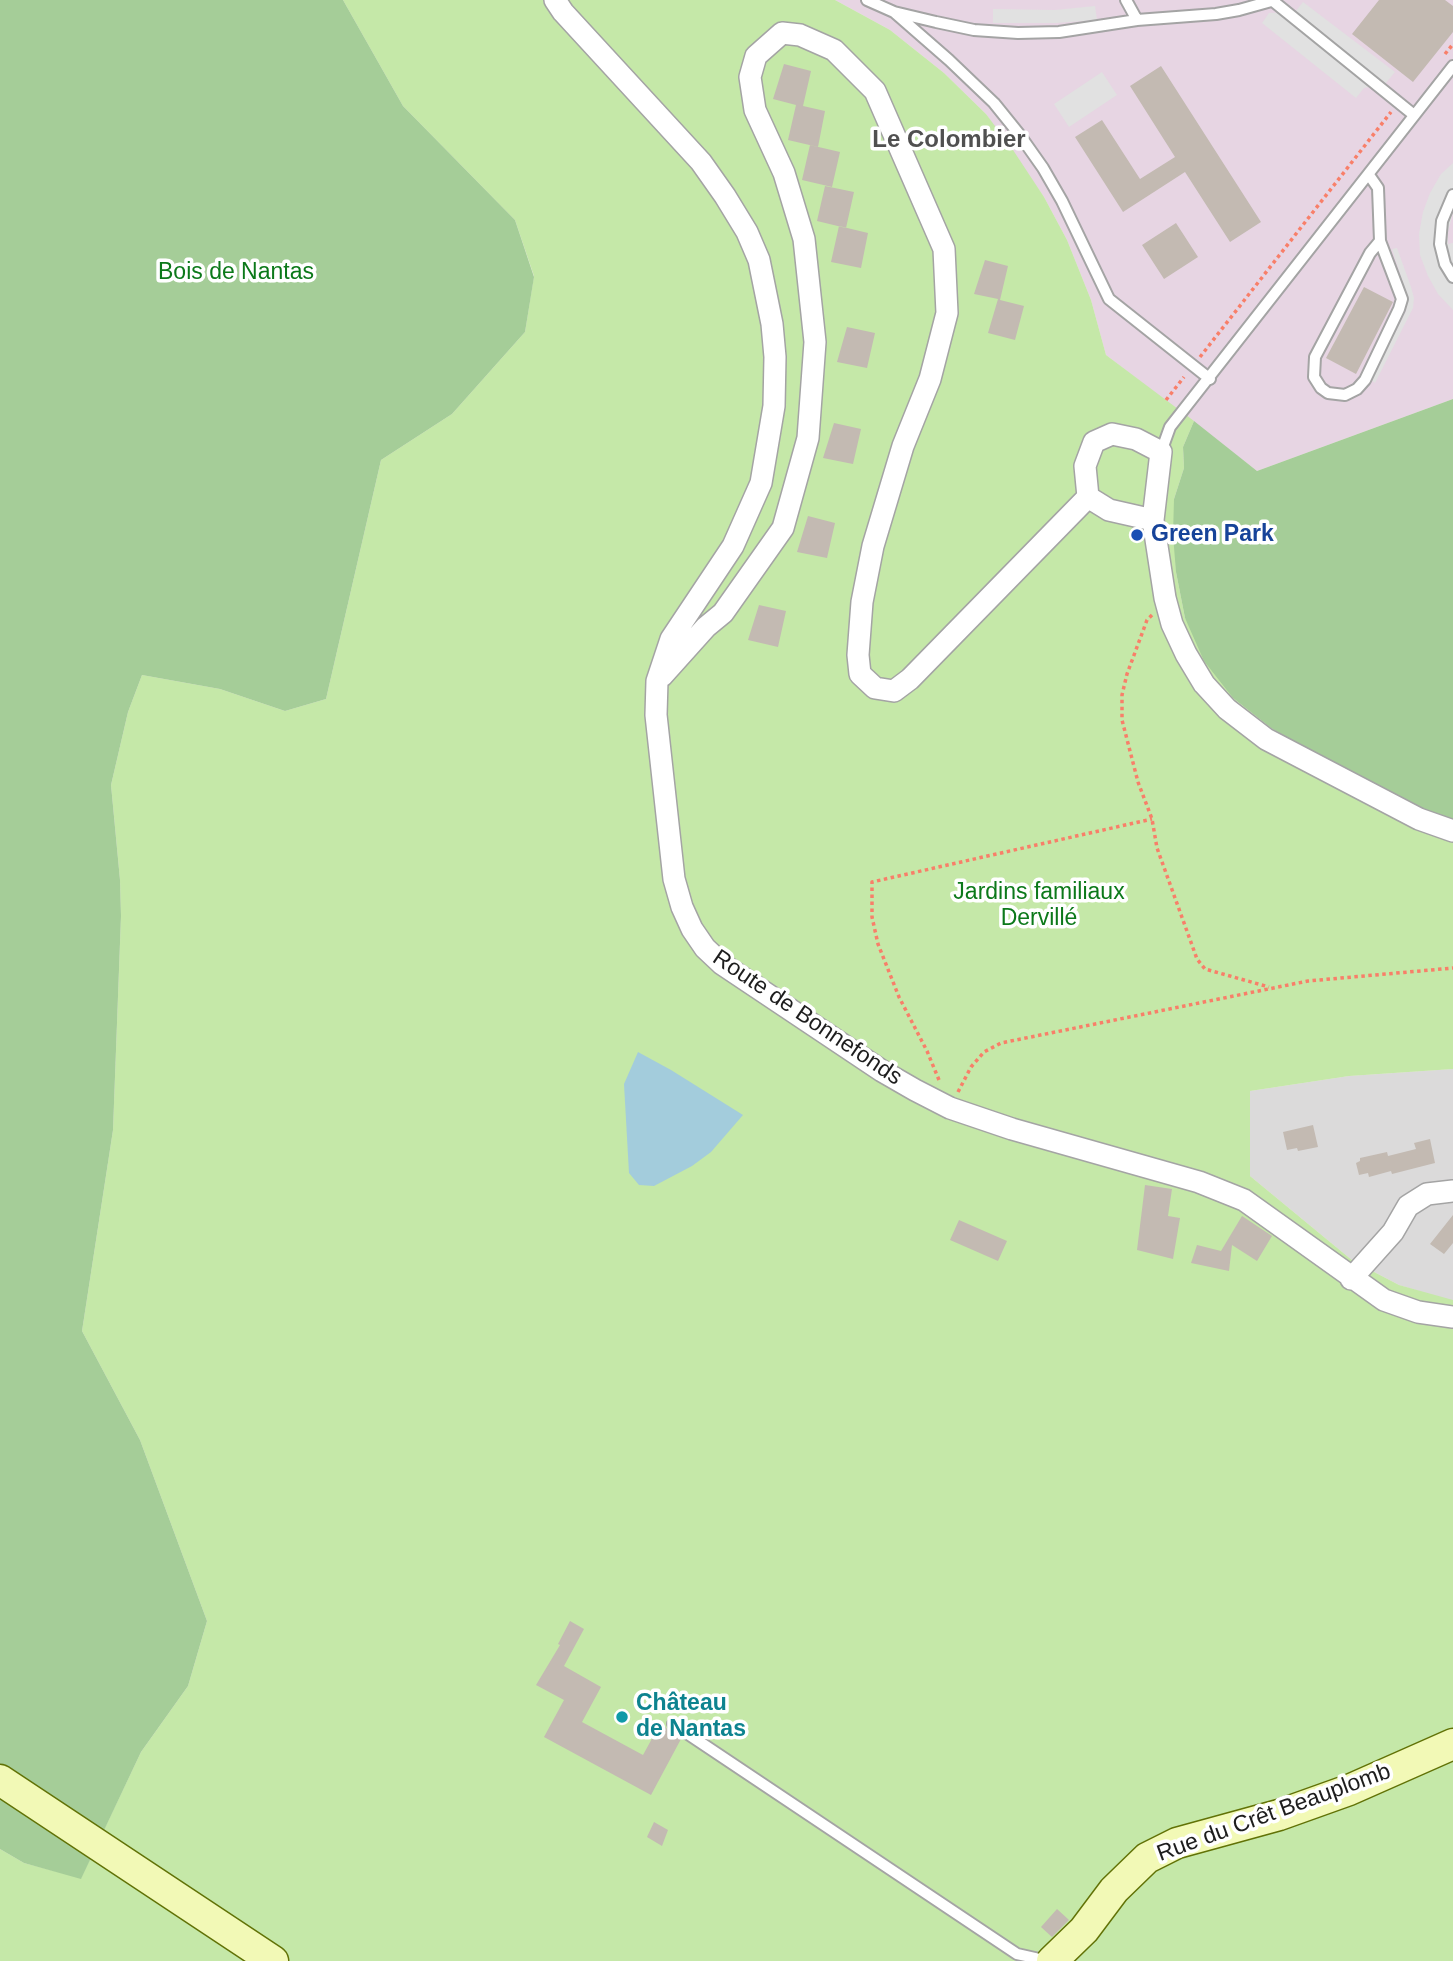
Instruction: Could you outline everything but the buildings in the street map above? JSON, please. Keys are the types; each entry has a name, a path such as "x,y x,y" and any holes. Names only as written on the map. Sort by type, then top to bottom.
{"street":[{"name":"Route de Bonnefonds","path":"555,0 701,162 725,196 747,232 759,260 772,324 775,357 774,406 761,483 733,546 671,639 657,681 656,715 674,879 692,929 705,948 722,964 882,1071 950,1108 1012,1129 1199,1182 1244,1200 1384,1300 1418,1312 1453,1317"},
{"path":"657,681 706,627 723,613 783,528 808,438 815,342 804,239 784,173 755,110 750,77 756,57 782,33 800,35 834,50 875,91 944,249 947,313 930,379 903,446 873,546 862,602 858,655 860,674 875,688 894,691 910,679 1088,497 1086,466 1094,442 1112,434 1136,439 1161,452 1153,520 1165,597 1172,624 1203,684 1227,709 1266,739 1419,820 1453,831"},
{"path":"1088,497 1109,510 1153,520"},
{"path":"1351,1279 1393,1232 1408,1206 1427,1194 1453,1191"},
{"name":"Rue du Crêt Beauplomb","path":"1050,1961 1084,1930 1114,1890 1147,1858 1177,1843 1279,1815 1349,1790 1453,1744"},
{"path":"0,1780 274,1961"}],"lane":[{"path":"867,0 894,12 974,30 1018,33 1092,29 1137,19 1216,14 1274,1 1414,115"},
{"path":"1126,0 1137,19"},
{"path":"894,12 985,94 1019,134 1062,201 1109,299 1210,379"},
{"path":"1161,452 1170,427 1453,66"},
{"path":"1369,175 1378,188 1380,241 1402,299 1365,380 1357,389 1345,395 1328,393 1314,377 1315,356 1370,253 1380,241"},
{"path":"1453,195 1442,221 1440,244 1453,277"},
{"path":"673,1724 1017,1954 1050,1961"}],"path":[{"path":"1439,62 1453,44"},
{"path":"1166,400 1398,103"},
{"path":"1165,597 1147,620 1122,695 1122,720 1138,782 1152,819 1157,848 1198,959 1205,969 1271,988"},
{"path":"950,1108 878,944 872,917 872,882 1152,819"},
{"path":"950,1108 971,1067 984,1052 1001,1043 1308,981 1453,968"}],"shaded area":[{"path":"835,0 1453,0 1453,399 1257,471 1106,355 1091,300 1067,240 1044,197 986,114 944,73 890,30"},
{"path":"1303,2 1395,72 1385,84 1364,88 1356,98 1262,23 1269,13 1295,12"},
{"path":"1095,6 1097,20 993,23 993,9 1055,10"},
{"path":"1102,72 1117,95 1069,127 1054,104"},
{"path":"1453,163 1453,213 1448,244 1453,243 1453,310 1438,294 1428,276 1420,255 1419,234 1430,193 1441,174"},
{"path":"1397,248 1414,298 1413,308 1375,383 1371,380 1406,311 1408,299 1392,249"},
{"path":"1453,1069 1453,1300 1449,1300 1399,1285 1353,1261 1250,1176 1250,1091 1349,1076"}],"green space":[{"name":"Bois de Nantas","path":"0,0 343,0 403,106 515,220 534,277 525,332 452,414 381,460 326,699 285,711 220,689 142,675 128,712 111,785 121,916 113,1130 82,1331 140,1440 207,1621 188,1686 141,1752 81,1879 24,1863 0,1849"},
{"name":"Jardins familiaux Dervillé","path":"343,0 835,0 890,30 944,73 986,114 1013,150 1044,197 1067,240 1091,300 1106,355 1194,421 1183,447 1184,468 1174,499 1176,572 1185,618 1233,698 1271,728 1324,760 1420,809 1453,819 1453,1069 1349,1076 1250,1091 1250,1176 1353,1261 1399,1285 1453,1300 1453,1961 0,1961 0,1849 24,1863 81,1878 141,1752 188,1686 207,1621 140,1440 82,1331 113,1130 121,916 111,785 128,712 142,675 220,689 285,711 326,699 381,460 452,414 525,332 534,276 515,220 403,106"},
{"path":"1453,399 1453,819 1420,809 1324,760 1271,728 1233,698 1204,661 1185,618 1176,572 1173,535 1174,499 1184,468 1183,447 1194,421 1257,471"}],"water":[{"path":"638,1052 743,1115 711,1152 692,1166 654,1186 639,1185 629,1173 624,1084"}],"place":[{"name":"Green Park","path":"1137,535"},
{"name":"Château de Nantas","path":"622,1717"}],"district":[{"name":"Le Colombier","path":"949,140"}]}
